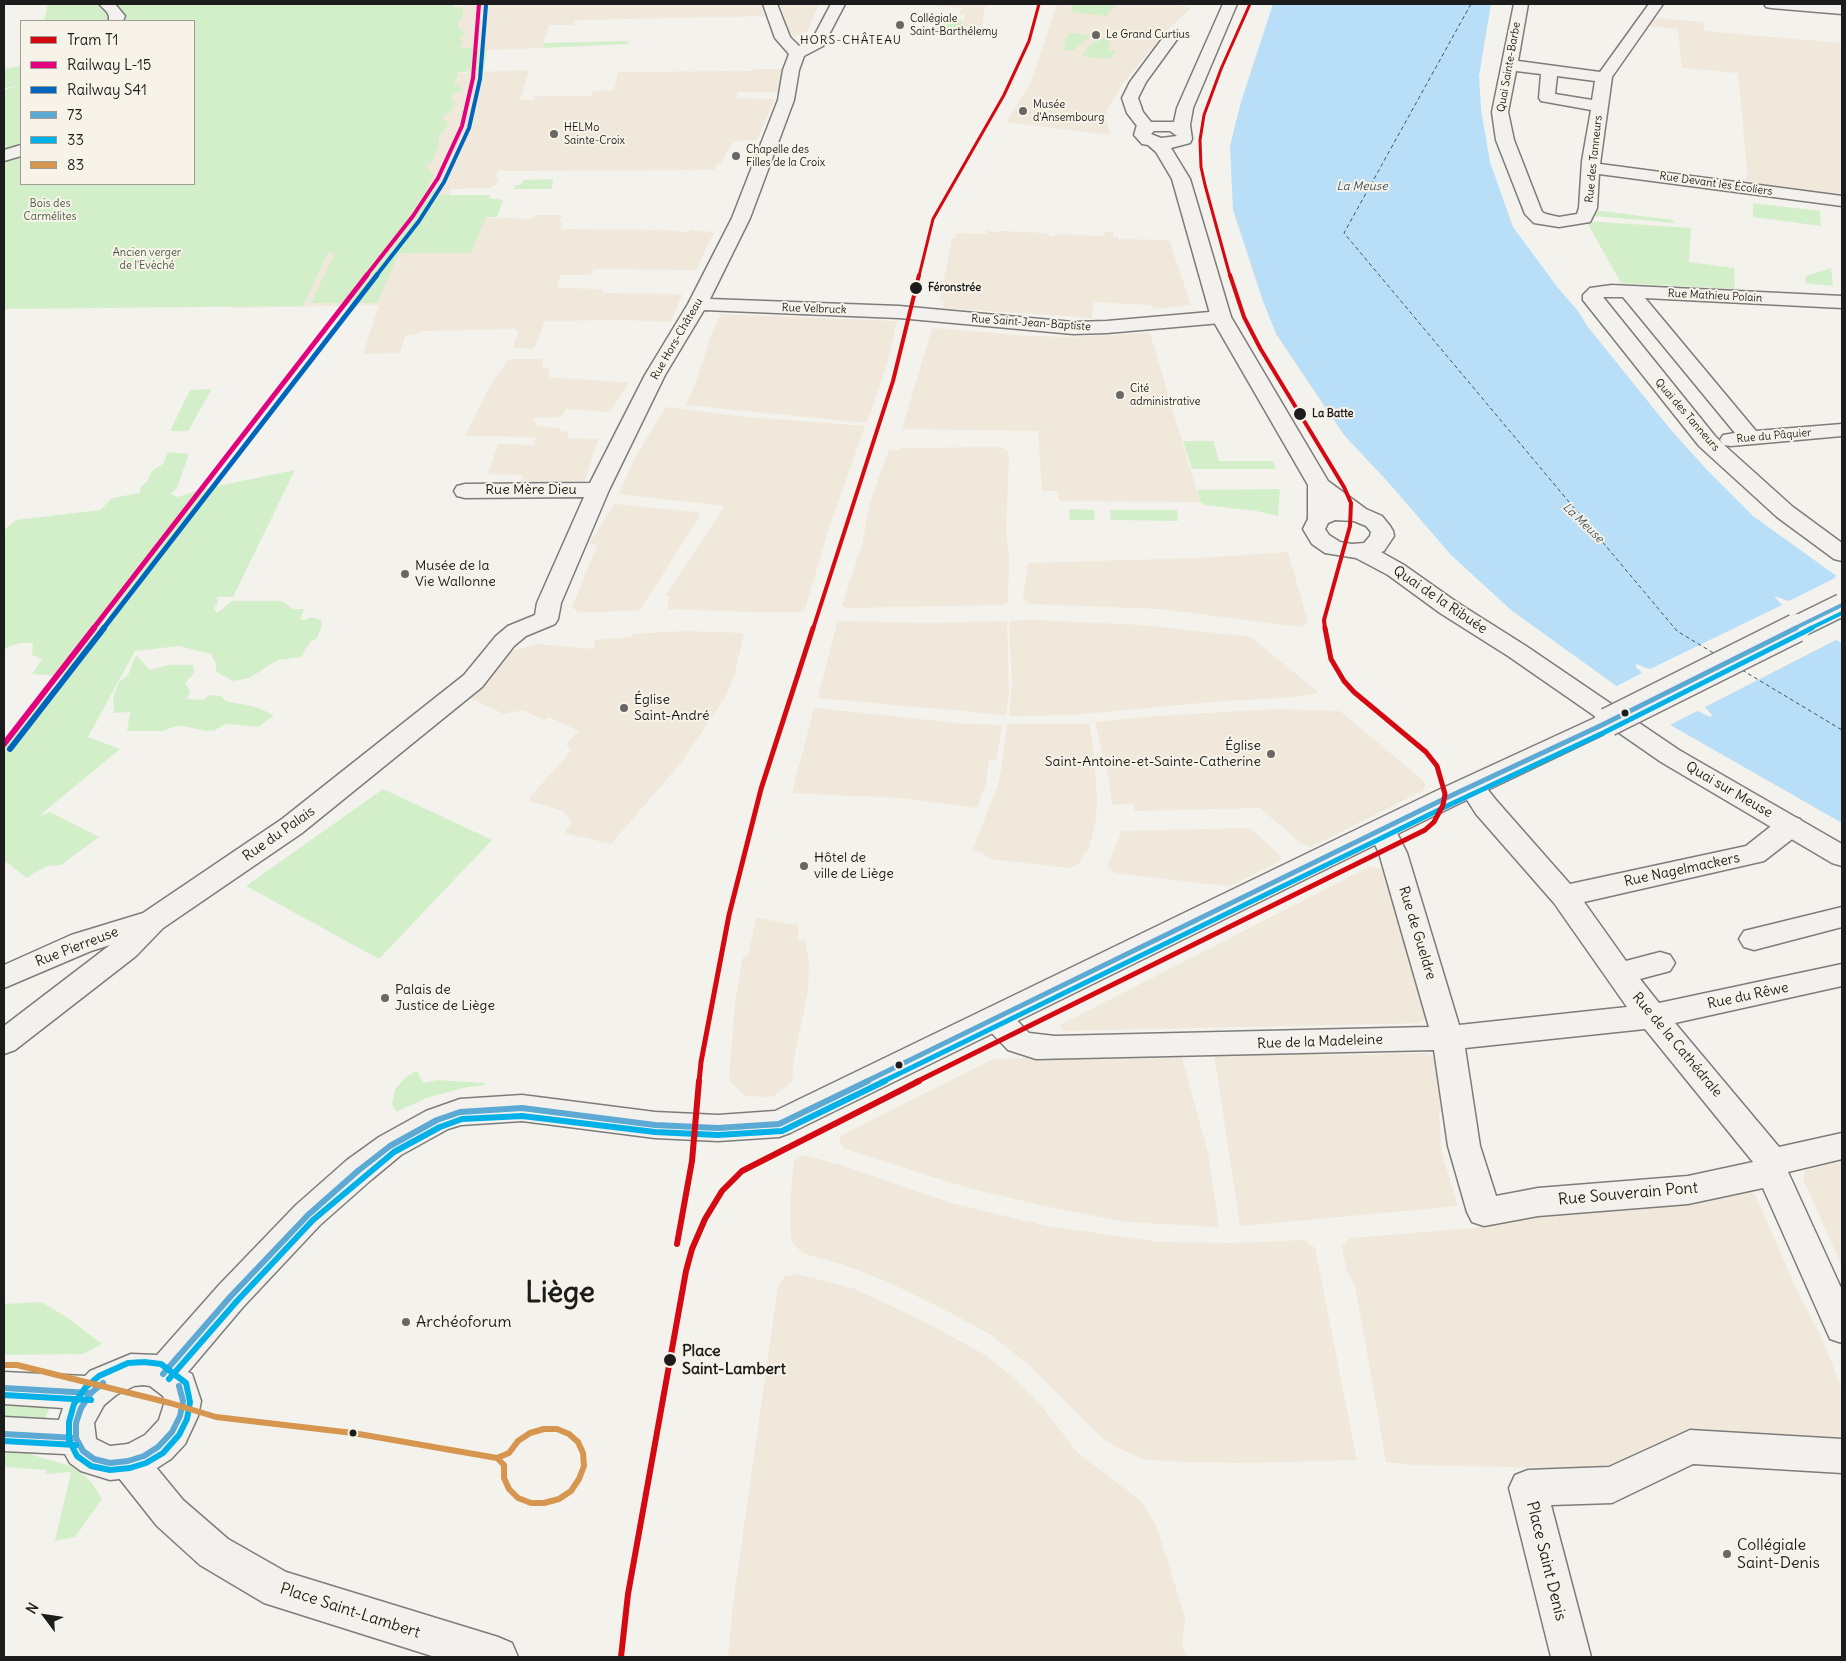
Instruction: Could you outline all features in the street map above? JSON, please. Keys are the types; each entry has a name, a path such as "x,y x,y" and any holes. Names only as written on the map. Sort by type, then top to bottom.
{"street":[{"path":"106,4 113,9 117,16 116,20"},
{"path":"770,4 784,38 797,54 818,42 838,4"},
{"path":"1181,179 1181,136 1185,108 1230,4"},
{"name":"Quai Sainte-Barbe","path":"1521,4 1500,112 1505,140 1534,214"},
{"path":"1510,65 1604,77 1656,4"},
{"path":"1771,4 1842,10"},
{"path":"1170,38 1138,82 1130,98 1135,113 1168,144 1181,136"},
{"name":"Rue Hors-Château","path":"546,620 549,603 598,490 655,375 698,304 742,215 786,100 797,54"},
{"path":"1549,70 1547,98 1600,106"},
{"name":"Rue des Tanneurs","path":"1534,214 1540,219 1560,222 1584,218 1588,208 1591,168 1604,77"},
{"path":"1153,131 1175,118 1185,108"},
{"path":"1153,131 1181,179 1222,316 1273,408 1319,485 1319,519 1314,529 1320,539 1333,548 1352,551 1376,546 1382,536"},
{"path":"4,156 20,150"},
{"name":"Rue Devant les Écoliers","path":"1591,168 1842,201"},
{"name":"Rue Mathieu Polain","path":"1592,300 1593,295 1603,291 1842,302"},
{"path":"1629,292 1750,438"},
{"name":"Quai des Tanneurs","path":"1592,300 1707,441 1785,512 1842,554"},
{"name":"Rue Velbruck","path":"698,304 929,315"},
{"name":"Rue Saint-Jean-Baptiste","path":"929,315 1073,328 1107,327 1222,316"},
{"name":"Rue du Pâquier","path":"1707,441 1842,430"},
{"name":"Quai de la Ribuée","path":"1319,485 1358,514 1374,521 1382,531 1382,536 1398,554 1462,602 1605,724"},
{"name":"Rue Mère Dieu","path":"465,491 598,490"},
{"path":"1319,519 1332,513 1358,514"},
{"name":"Quai de la Ribuée","path":"1361,550 1396,570 1449,608 1518,651"},
{"path":"164,1374 231,1296 308,1216 359,1170 384,1151 437,1120 460,1112 522,1108 663,1125 718,1128 779,1124 1472,786 1605,724 1842,604"},
{"name":"Rue du Palais","path":"4,1042 126,948 153,921 292,826 473,681 505,641 517,631 546,620"},
{"name":"Quai sur Meuse","path":"1605,724 1707,779 1842,856"},
{"name":"Rue de la Cathédrale","path":"1472,786 1486,807 1564,896 1619,974 1772,1167 1842,1328"},
{"name":"Rue Nagelmackers","path":"1564,896 1754,854 1790,826"},
{"name":"Rue de Gueldre","path":"1382,830 1393,853 1448,1038 1464,1146 1484,1212"},
{"path":"1754,939 1842,917"},
{"name":"Rue Pierreuse","path":"4,978 81,943 153,921"},
{"path":"1619,974 1660,963"},
{"name":"Rue du Rêwe","path":"1653,1016 1842,975"},
{"name":"Rue de la Madeleine","path":"996,1018 1019,1042 1036,1047 1055,1048 1448,1038 1653,1016"},
{"name":"Rue Souverain Pont","path":"1484,1212 1538,1202 1688,1190 1842,1146"},
{"path":"131,1370 158,1371 164,1374 178,1386 182,1401 180,1416 172,1432 158,1447 144,1456 128,1461 110,1463 94,1459 83,1451 76,1438 76,1423 81,1408 91,1393 117,1375 131,1370"},
{"path":"4,1388 91,1393"},
{"path":"4,1434 76,1438"},
{"name":"Place Saint Denis","path":"1571,1657 1528,1488 1612,1485 1690,1448 1842,1456"},
{"name":"Place Saint-Lambert","path":"128,1461 170,1513 214,1552 278,1589 498,1657"}],"shaded area":[{"path":"477,4 760,4 766,16 575,20 574,25 549,25 542,48 439,52 451,7"},
{"path":"778,4 819,4 807,32 791,37"},
{"path":"919,4 990,4 985,6 982,28 961,27 965,15 960,15 961,8"},
{"path":"1057,4 1171,4 1191,8 1165,32 1121,86 1108,108 1106,117 1110,135 1007,122 1032,80"},
{"path":"1655,18 1703,22 1704,31 1842,43 1842,197 1746,183 1747,169 1738,73 1682,68 1678,29 1649,26"},
{"path":"753,69 783,69 778,92 738,92 736,98 775,99 757,140 733,141 721,163 716,164 714,170 498,171 496,177 499,177 496,185 490,188 451,189 449,195 457,195 454,216 532,219 534,215 561,215 559,222 562,222 561,229 668,230 689,233 690,230 714,232 696,270 594,269 590,275 560,275 557,288 602,289 602,293 682,294 671,322 627,320 545,321 534,349 513,348 518,332 514,329 424,331 405,336 400,353 363,354 379,305 232,308 269,236 367,77 529,70 520,100 534,100 535,96 591,96 593,91 614,90 618,72 752,71"},
{"path":"987,230 996,233 1001,231 1045,233 1052,237 1060,234 1103,236 1105,232 1113,232 1113,236 1118,237 1118,239 1169,240 1191,305 1154,309 1150,305 1093,302 1092,318 943,308 944,301 940,301 952,238 956,238 957,233 986,234"},
{"path":"721,314 897,321 888,360 867,423 686,405 696,382 711,335"},
{"path":"932,328 1030,336 1070,337 1150,333 1200,502 1059,501 1057,491 1042,491 1038,431 902,429"},
{"path":"512,359 543,359 542,367 549,369 548,377 629,383 610,412 566,409 561,417 535,418 533,422 536,423 535,426 560,428 559,431 568,432 567,438 598,439 584,484 519,484 523,475 488,474 498,444 534,445 536,437 465,436 489,387 507,361"},
{"path":"666,407 736,416 865,426 829,528 805,609 801,612 667,609 670,596 665,596 725,506 619,494 634,459"},
{"path":"1000,447 1007,450 1009,455 1006,533 1009,558 1008,602 1004,605 846,608 842,605 862,545 870,502 889,450 900,450 900,448"},
{"path":"614,504 697,512 700,516 640,610 579,613 572,607 597,545 589,544"},
{"path":"1288,552 1308,623 1300,627 1161,609 1029,604 1023,598 1028,563 1200,558"},
{"path":"1033,620 1142,625 1251,637 1319,693 1294,697 1211,702 1073,715 1009,716 1012,686 1009,621"},
{"path":"842,621 927,623 1007,621 1009,693 1006,715 818,698 837,623"},
{"path":"685,631 744,633 735,672 727,694 680,764 611,844 565,833 572,821 563,811 530,801 529,798 571,751 566,744 579,731 549,717 544,720 523,710 504,714 466,696 509,652 538,644 594,649 595,640 632,637 632,634"},
{"path":"817,708 966,724 1002,725 997,757 995,761 989,760 986,783 977,808 899,798 792,793 813,712"},
{"path":"1279,709 1340,711 1425,782 1424,790 1311,847 1302,844 1260,808 1135,811 1133,804 1112,805 1109,781 1095,722 1155,716"},
{"path":"1089,724 1093,746 1097,798 1096,819 1088,852 1085,852 1079,864 1069,868 990,859 981,852 972,851 997,788 1007,725"},
{"path":"1250,828 1281,856 1280,861 1235,884 1226,886 1115,873 1107,866 1122,831"},
{"path":"1371,866 1383,869 1428,1016 1421,1023 1063,1031 1060,1025"},
{"path":"756,918 797,925 799,932 797,940 805,941 809,961 808,991 794,1059 792,1082 772,1097 745,1096 729,1080 735,1003 743,957 748,956"},
{"path":"1214,1053 1347,1055 1427,1053 1435,1059 1443,1112 1439,1112 1442,1154 1458,1206 1240,1226"},
{"path":"1181,1054 1208,1153 1219,1227 1126,1222 1039,1205 969,1188 927,1175 843,1148 839,1141 842,1135 993,1059 1054,1057 1080,1060"},
{"path":"803,1155 841,1165 951,1203 1047,1226 1160,1242 1231,1243 1304,1240 1315,1248 1357,1460 1249,1463 1182,1462 1143,1459 1116,1447 1101,1437 1031,1367 991,1335 888,1282 844,1265 802,1253 791,1241 790,1204 794,1161"},
{"path":"1842,1160 1842,1266 1803,1179 1805,1171"},
{"path":"1748,1191 1755,1194 1798,1293 1821,1336 1842,1389 1842,1447 1760,1437 1612,1469 1414,1465 1386,1462 1355,1284 1347,1272 1342,1247 1350,1238 1475,1228 1536,1212"},
{"path":"797,1274 855,1289 925,1322 987,1356 1010,1375 1042,1407 1078,1453 1141,1501 1156,1525 1185,1617 1182,1643 1187,1657 728,1657 733,1604 778,1286 785,1276"}],"green space":[{"path":"50,4 457,4 452,6 463,9 463,17 459,21 458,28 466,33 459,37 463,42 459,49 472,47 487,50 484,71 458,72 454,83 463,89 450,97 456,103 452,110 442,118 449,124 443,133 438,135 439,145 432,162 426,166 434,176 428,185 435,192 435,195 490,195 489,198 503,200 497,217 486,217 471,253 399,253 377,303 311,303 335,253 328,253 303,306 4,309 4,90 17,86 4,88 4,69 20,66 20,185 195,185 195,20 44,20 47,6"},
{"path":"1073,4 1116,4 1106,16 1071,12"},
{"path":"935,17 963,20 959,32 937,30 938,27 935,26 938,19"},
{"path":"1069,33 1091,35 1074,50 1062,50"},
{"path":"1104,37 1111,38 1108,50 1116,51 1110,59 1082,56 1091,44"},
{"path":"628,41 627,44 542,48 544,43"},
{"path":"553,179 552,189 514,189 515,185 520,185 524,180"},
{"path":"1753,203 1820,211 1821,226 1753,217"},
{"path":"1594,210 1673,220 1674,223 1594,216"},
{"path":"1586,221 1691,228 1689,262 1734,268 1735,289 1621,283"},
{"path":"1831,268 1833,286 1805,283 1806,276"},
{"path":"212,389 188,431 170,431 190,390"},
{"path":"1183,441 1213,441 1219,461 1273,461 1276,469 1192,469"},
{"path":"168,452 189,454 177,488 171,494 178,497 203,489 295,470 233,597 216,597 218,602 214,608 217,613 232,601 282,601 293,609 304,609 300,619 304,620 311,617 321,620 322,625 317,638 310,642 301,657 278,660 249,678 233,681 216,672 216,664 211,654 179,646 135,651 88,737 120,749 39,816 50,812 99,837 61,865 47,866 26,878 7,862 4,864 4,739 91,649 118,599 159,546 117,598 89,648 63,676 32,674 42,659 32,655 33,643 19,643 4,649 4,530 16,520 100,510 112,498 140,493 141,486 147,482 152,471 163,464"},
{"path":"1280,489 1278,516 1256,511 1205,505 1200,502 1197,490"},
{"path":"1069,509 1094,510 1095,520 1070,520"},
{"path":"1110,510 1177,510 1178,521 1111,520"},
{"path":"137,656 150,670 168,665 193,665 194,673 185,683 190,691 187,699 203,700 209,695 221,696 226,701 256,707 274,715 259,727 226,724 215,730 207,731 176,726 163,731 127,731 130,712 114,713 113,697 119,682 128,675"},
{"path":"383,789 492,840 379,959 246,886"},
{"path":"417,1071 423,1083 437,1080 485,1083 485,1085 468,1087 429,1097 396,1112 392,1104 395,1089 407,1076"},
{"path":"41,1302 65,1316 102,1344 83,1354 4,1355 4,1304"},
{"path":"4,1397 53,1400 41,1427 4,1425"},
{"path":"4,1452 26,1453 71,1466 92,1483 102,1499 75,1537 55,1541 71,1472 45,1474 46,1470 4,1467"}],"water":[{"name":"La Meuse","path":"1273,4 1491,4 1479,76 1481,110 1490,162 1513,227 1558,288 1578,311 1588,327 1671,430 1707,470 1753,516 1842,580 1842,823 1672,726 1511,610 1451,555 1388,482 1344,435 1276,334 1233,210 1230,146 1241,102"}],"pier":[{"path":"1837,574 1842,577 1842,643 1836,640 1705,707 1712,715 1711,717 1697,711 1668,726 1613,688 1642,673 1636,667 1636,664 1650,669 1782,605 1774,596 1789,601 1835,578"}],"ferry route":[{"path":"1471,4 1344,233 1677,631 1715,654"},
{"path":"1742,670 1842,730"}],"tram line":[{"name":"T1","path":"677,1244 692,1161 701,1062 729,915 761,789 893,381 933,219 1004,95 1029,41 1039,4"},
{"name":"T1","path":"621,1657 628,1594 686,1271 692,1249 705,1219 722,1191 742,1171 815,1132 1425,830 1434,822 1443,805 1445,794 1437,766 1426,752 1354,692 1344,681 1331,659 1326,641 1324,620 1350,526 1351,503 1344,487 1260,348 1244,317 1223,254 1205,185 1201,167 1200,140 1204,115 1221,69 1250,4"}],"rail line":[{"name":"L-15","path":"4,744 413,216 438,178 462,126 473,78 479,4"},
{"name":"S41","path":"10,749 419,221 444,182 469,128 480,79 486,5"}],"transit line":[{"name":"73","path":"163,1374 231,1296 308,1215 359,1170 390,1146 437,1120 460,1112 522,1108 655,1125 718,1128 779,1124 1444,799 1602,725 1842,605"},
{"name":"33","path":"169,1379 237,1301 313,1220 394,1152 440,1127 462,1119 522,1116 655,1132 718,1135 782,1131 1447,806 1605,732 1842,613"},
{"name":"33","path":"144,1362 161,1364 186,1383 190,1402 187,1419 179,1435 163,1453 146,1463 130,1468 110,1470 91,1466 77,1456 69,1440 69,1422 74,1404 85,1388 99,1376 128,1363 144,1362"},
{"name":"83","path":"4,1365 17,1365 170,1403 216,1417 353,1433 497,1458"},
{"name":"73","path":"103,1383 91,1393 81,1408 76,1423 76,1438 83,1451 94,1459 110,1463 128,1461 144,1456 158,1447 172,1432 180,1416 183,1401 179,1386"},
{"name":"73","path":"4,1388 91,1393"},
{"name":"33","path":"4,1395 91,1400"},
{"name":"83","path":"544,1429 557,1429 569,1434 578,1442 583,1453 584,1466 579,1479 571,1491 559,1499 544,1503 531,1503 518,1498 509,1489 504,1478 504,1465 497,1458 509,1453 518,1441 530,1433 544,1429"},
{"name":"73","path":"4,1434 76,1438"},
{"name":"33","path":"4,1441 76,1445"}],"place":[{"name":"Collégiale Saint-Barthélemy","path":"900,25"},
{"name":"Le Grand Curtius","path":"1096,35"},
{"name":"Musée d'Ansembourg","path":"1023,111"},
{"name":"HELMo Sainte-Croix","path":"554,134"},
{"name":"Chapelle des Filles de la Croix","path":"736,156"},
{"name":"Féronstrée","path":"916,288"},
{"name":"Cité administrative","path":"1120,395"},
{"name":"La Batte","path":"1300,414"},
{"name":"Musée de la Vie Wallonne","path":"405,574"},
{"name":"Église Saint-André","path":"624,708"},
{"name":"Église Saint-Antoine-et-Sainte-Catherine","path":"1271,754"},
{"name":"Hôtel de ville de Liège","path":"804,866"},
{"name":"Palais de Justice de Liège","path":"385,998"},
{"name":"Archéoforum","path":"406,1322"},
{"name":"Place Saint-Lambert","path":"670,1360"},
{"name":"Collégiale Saint-Denis","path":"1727,1554"}],"district":[{"name":"HORS-CHÂTEAU","path":"851,41"},
{"name":"Liège","path":"560,1294"}],"park label":[{"name":"Bois des Carmélites","path":"50,210"},
{"name":"Ancien verger de l'Evèché","path":"147,259"}]}
